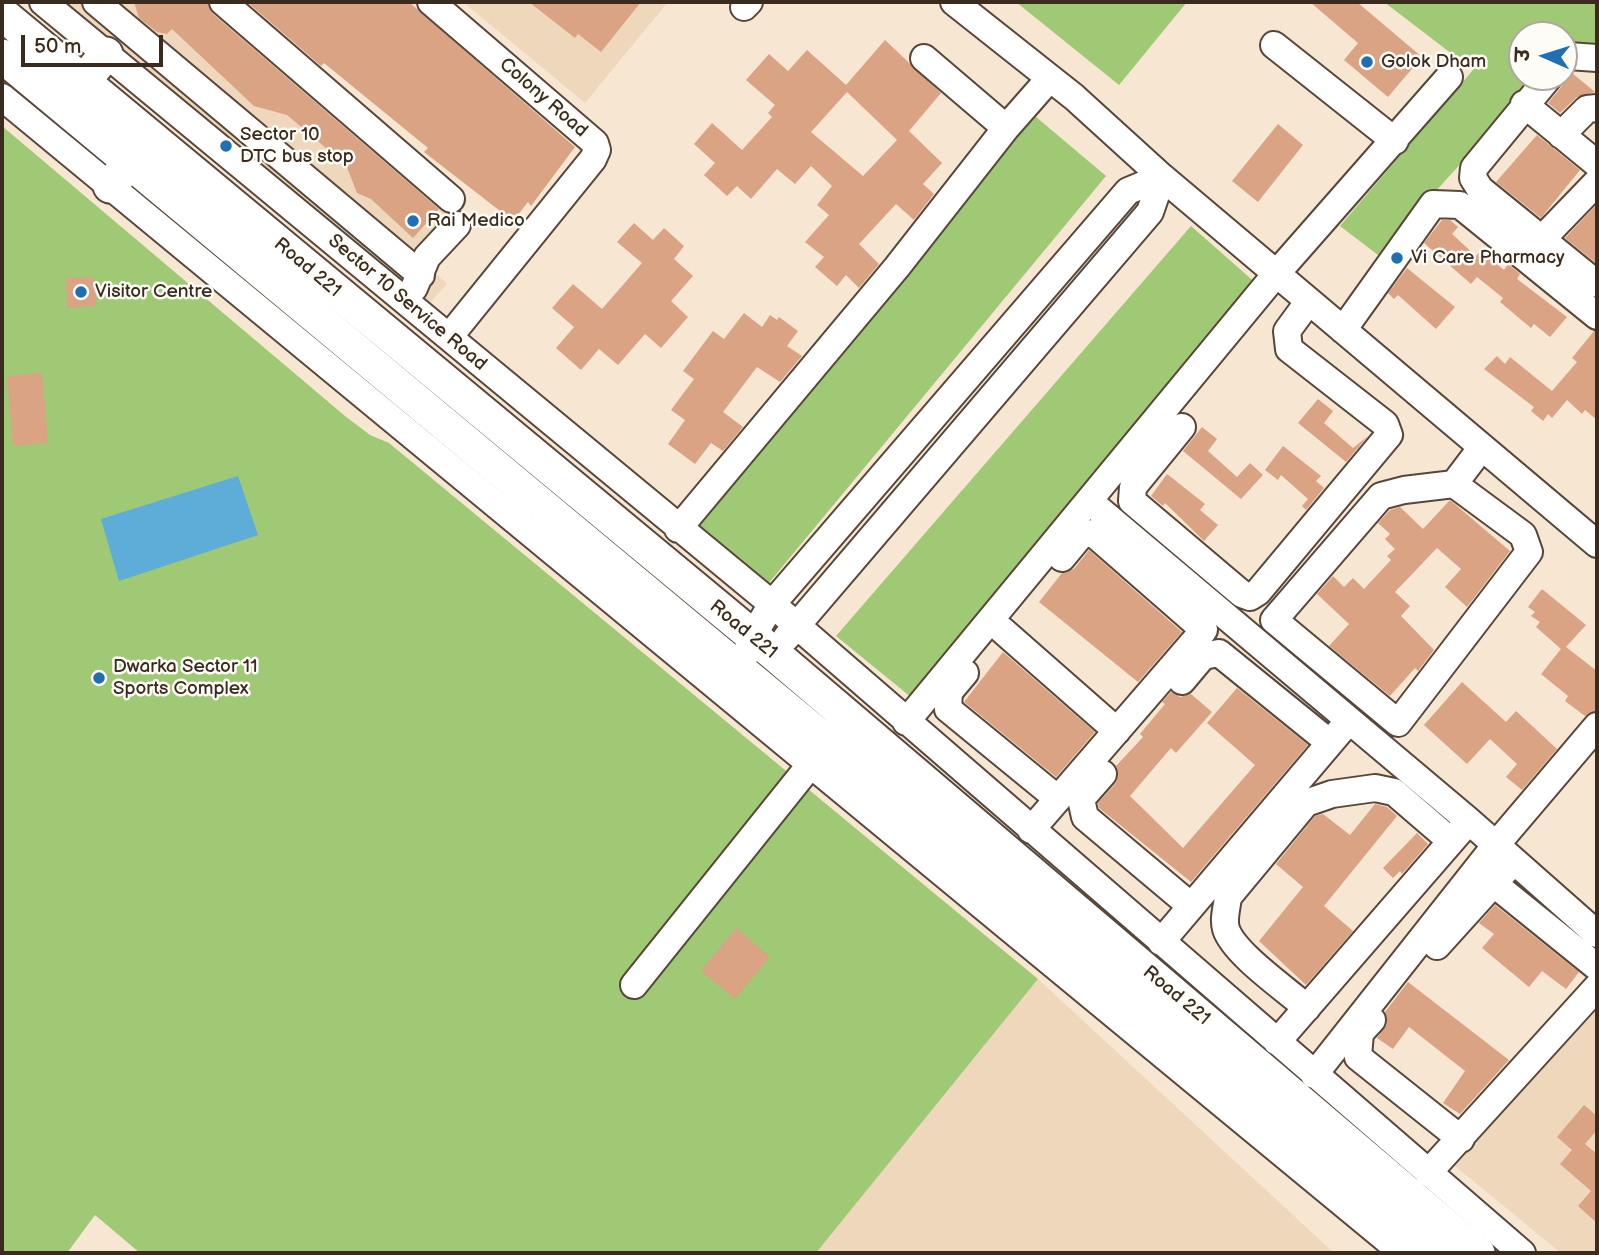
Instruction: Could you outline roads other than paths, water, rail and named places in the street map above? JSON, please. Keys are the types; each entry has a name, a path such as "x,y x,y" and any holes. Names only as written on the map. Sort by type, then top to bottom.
{"main road":[{"name":"Road 221","path":"2,15 762,645 1478,1253"},
{"path":"83,82 106,54"},
{"name":"Road 221","path":"2,56 120,174 742,669 1441,1253"}],"street":[{"name":"Sector 10 Service Road","path":"43,2 797,625 1522,1253"},
{"path":"96,2 421,275"},
{"path":"223,2 454,212 427,257 421,275 406,302"},
{"name":"Colony Road","path":"431,2 595,143 597,150 593,159 449,337"},
{"path":"954,2 1050,78 1276,274 1597,543"},
{"path":"1274,45 1395,141"},
{"path":"1578,57 1597,58"},
{"path":"924,58 1006,128"},
{"path":"906,722 1276,274 1449,77"},
{"path":"678,528 897,267 1006,128 1050,78"},
{"path":"1536,91 1475,168 1473,178 1480,189 1597,284"},
{"path":"2,97 120,174 811,764 1403,1253"},
{"path":"1524,104 1597,164"},
{"path":"1561,135 1587,108 1597,108"},
{"path":"762,645 772,604 1128,191 1162,177"},
{"path":"742,669 762,645 797,625 1150,212 1162,177"},
{"path":"1542,239 1597,182"},
{"path":"1343,330 1433,204 1445,202 1460,205 1597,316"},
{"path":"1182,427 1133,487 1132,501 1242,594 1250,597 1258,592 1389,435 1385,424 1289,349 1287,331 1309,301"},
{"path":"1454,484 1523,535 1530,552 1398,723 1274,620 1381,496 1404,490 1454,484 1482,447"},
{"path":"1089,501 1211,620"},
{"path":"1058,799 948,709 949,692 1081,536 1093,533 1349,720 1597,934"},
{"path":"1031,830 1211,620"},
{"path":"1002,630 1117,731"},
{"path":"1191,906 1086,817 1081,799 1098,778 1203,656 1210,653 1219,653 1331,743"},
{"path":"1161,942 1349,720"},
{"path":"1314,1075 1504,854 1597,726"},
{"path":"634,985 811,764"},
{"path":"1307,1009 1234,944 1226,928 1225,913 1228,897 1306,803 1332,794 1375,788 1394,792 1451,841"},
{"path":"1277,1042 1469,821"},
{"path":"1461,1139 1359,1057 1357,1046 1360,1033 1493,883 1504,854"},
{"path":"1493,883 1597,967"},
{"path":"1428,1173 1597,987"}],"water":[{"path":"238,476 258,535 119,581 101,519"}],"place":[{"name":"Golok Dham","path":"1367,62"},
{"name":"Sector 10 DTC bus stop","path":"226,146"},
{"name":"Rai Medico","path":"413,221"},
{"name":"Vi Care Pharmacy","path":"1397,258"},
{"name":"Visitor Centre","path":"81,292"},
{"name":"Dwarka Sector 11 Sports Complex","path":"99,678"}]}
